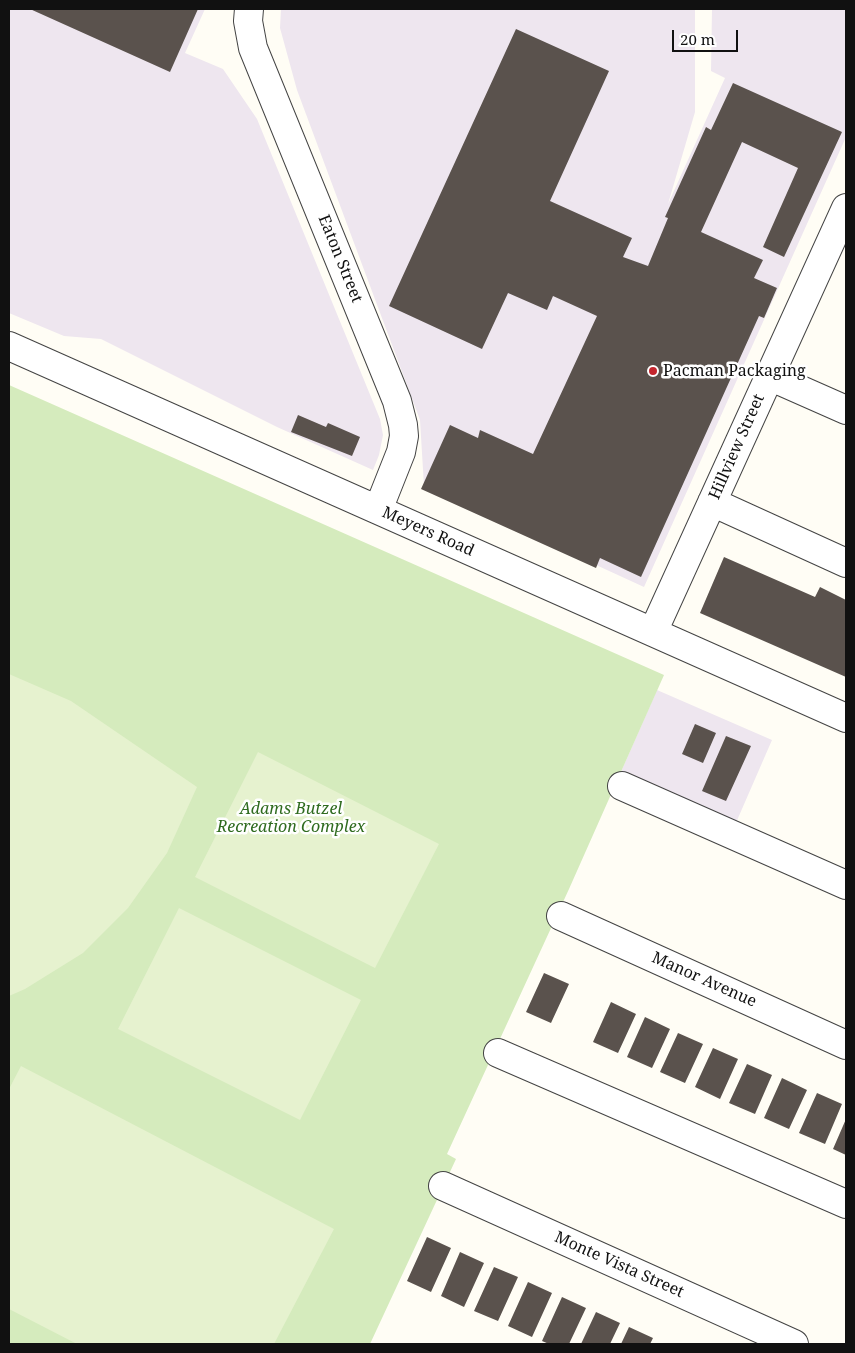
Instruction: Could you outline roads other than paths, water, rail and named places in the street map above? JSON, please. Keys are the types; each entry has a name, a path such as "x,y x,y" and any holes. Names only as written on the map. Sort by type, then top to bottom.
{"street":[{"name":"Eaton Street","path":"249,9 248,21 253,48 397,401 404,425 401,452 378,510"},
{"name":"Hillview Street","path":"653,632 769,376 838,247 846,208"},
{"name":"Meyers Road","path":"9,346 846,718"},
{"path":"769,376 846,410"},
{"path":"712,502 846,563"},
{"path":"622,786 846,885"},
{"name":"Manor Avenue","path":"561,916 846,1045"},
{"path":"498,1053 846,1204"},
{"name":"Monte Vista Street","path":"443,1186 794,1344"}],"place":[{"name":"Pacman Packaging","path":"653,371"}],"park label":[{"name":"Adams Butzel Recreation Complex","path":"291,818"}]}
